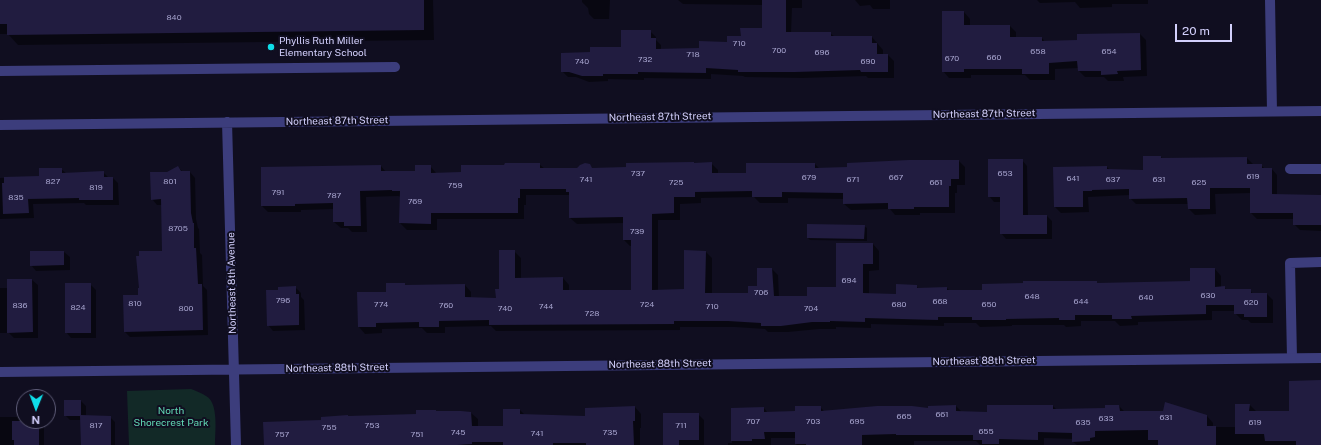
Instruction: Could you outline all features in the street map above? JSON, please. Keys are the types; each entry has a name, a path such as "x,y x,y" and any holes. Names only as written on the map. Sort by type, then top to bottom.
{"street":[{"path":"1270,0 1272,111"},
{"path":"0,70 395,67"},
{"name":"Northeast 87th Street","path":"0,125 1321,111"},
{"name":"Northeast 8th Avenue","path":"227,122 236,445"},
{"path":"1290,169 1321,169"},
{"path":"1292,358 1290,263 1321,262"},
{"name":"Northeast 88th Street","path":"0,372 1321,358"}],"green space":[{"name":"North Shorecrest Park","path":"191,389 206,396 213,405 216,426 215,445 129,445 127,391"}],"building":[{"path":"0,0 424,0 424,30 7,35 7,24 0,24"},
{"path":"762,0 786,0 786,32 831,32 831,36 872,36 872,43 877,43 877,54 888,54 888,72 861,72 860,70 738,72 738,70 706,68 706,73 638,72 638,74 603,74 603,76 582,76 569,72 561,72 561,53 590,52 590,47 621,47 621,30 651,30 651,38 656,38 656,49 699,48 699,41 727,42 727,36 741,36 740,28 762,28"},
{"path":"942,11 964,11 964,25 1010,25 1010,37 1042,37 1042,41 1077,40 1077,34 1140,33 1141,70 1117,71 1118,74 1101,75 1101,71 1078,71 1077,61 1049,63 1049,74 1022,74 1022,69 964,69 964,72 942,72"},
{"path":"1143,156 1161,156 1161,158 1247,157 1247,164 1262,164 1262,168 1272,168 1272,194 1321,195 1321,225 1293,225 1293,213 1250,213 1250,188 1210,188 1210,209 1188,209 1187,198 1129,199 1129,189 1083,191 1083,207 1054,207 1053,167 1107,166 1107,169 1143,170"},
{"path":"988,159 1023,159 1023,215 1047,215 1047,234 1000,234 1000,197 988,197"},
{"path":"909,160 959,160 959,179 951,179 951,186 949,186 949,207 888,209 888,203 843,204 843,193 782,192 782,197 752,197 752,191 695,192 695,197 674,197 674,213 652,214 652,290 684,289 684,250 706,251 705,293 748,293 748,286 757,286 757,268 772,268 774,296 807,296 807,287 836,287 836,243 873,243 873,264 863,264 863,293 896,294 896,284 917,285 917,288 947,287 947,290 982,290 982,284 1023,283 1023,281 1097,281 1097,283 1190,281 1190,268 1215,268 1215,287 1225,286 1225,289 1251,289 1251,293 1267,293 1267,317 1244,317 1244,314 1234,314 1234,305 1206,305 1206,314 1131,316 1132,319 1112,319 1112,315 1075,315 1075,320 1059,320 1059,318 972,320 972,317 938,317 938,320 865,318 865,322 830,321 781,326 761,326 761,323 728,321 674,321 674,324 489,325 489,320 439,321 439,327 419,327 419,322 376,323 376,327 358,327 357,292 386,292 386,283 405,283 405,285 465,284 465,297 496,298 495,289 499,289 499,250 515,250 515,278 563,277 563,290 631,290 631,240 623,240 623,217 569,218 569,192 566,192 566,189 520,189 520,198 518,198 518,213 431,213 431,224 399,223 400,191 392,190 360,191 361,226 344,226 344,222 333,222 333,203 295,204 295,206 261,206 261,167 381,165 381,171 415,171 415,165 431,165 431,173 461,172 461,165 504,165 505,163 540,163 540,168 577,168 585,163 590,164 592,168 626,167 626,163 712,162 712,173 746,173 746,163 815,163 815,168 847,167 847,163"},
{"path":"178,166 181,171 190,171 191,213 194,223 194,248 196,248 198,284 202,284 203,330 124,332 123,295 138,295 139,288 136,256 139,256 139,251 162,251 161,199 151,200 150,172 167,172"},
{"path":"39,168 62,168 62,173 104,171 104,177 113,177 113,200 79,200 79,198 28,199 29,213 3,214 2,183 4,183 4,177 39,176"},
{"path":"807,224 865,225 864,239 807,238"},
{"path":"30,251 64,251 64,265 30,266"},
{"path":"7,279 32,279 33,332 7,333"},
{"path":"65,283 91,283 91,333 65,333"},
{"path":"296,286 296,294 299,294 299,325 267,326 266,290 278,290 278,287"},
{"path":"1321,380 1321,445 1296,445 1296,441 1265,441 1264,434 1235,434 1235,404 1250,404 1249,411 1289,411 1289,381"},
{"path":"64,400 81,400 81,415 111,416 111,445 81,445 80,416 64,416"},
{"path":"1165,402 1207,415 1207,426 1216,426 1216,445 1158,445 1158,440 1148,440 1148,430 1095,431 1095,437 1090,438 1090,441 1072,442 1072,433 1038,432 1038,440 999,439 999,444 982,444 982,440 973,440 973,435 896,434 862,435 862,445 806,445 795,444 795,432 764,432 765,439 752,439 752,441 731,441 731,408 764,407 764,412 795,411 795,406 821,406 821,411 877,406 912,406 928,408 928,406 956,405 956,411 987,412 987,405 1053,405 1053,409 1105,408 1105,405 1119,405 1120,411 1163,411"},
{"path":"635,406 635,421 633,421 634,445 553,443 553,445 503,445 503,442 472,442 472,444 457,445 264,445 263,422 321,420 321,417 348,415 416,414 416,410 436,410 471,412 472,426 503,426 503,409 520,409 520,414 585,416 585,408"},
{"path":"663,413 699,413 699,440 679,440 679,445 663,445"},
{"path":"12,421 16,421 16,429 39,429 39,445 14,445 14,440 12,440"}],"place":[{"name":"Phyllis Ruth Miller Elementary School","path":"271,47"}]}
